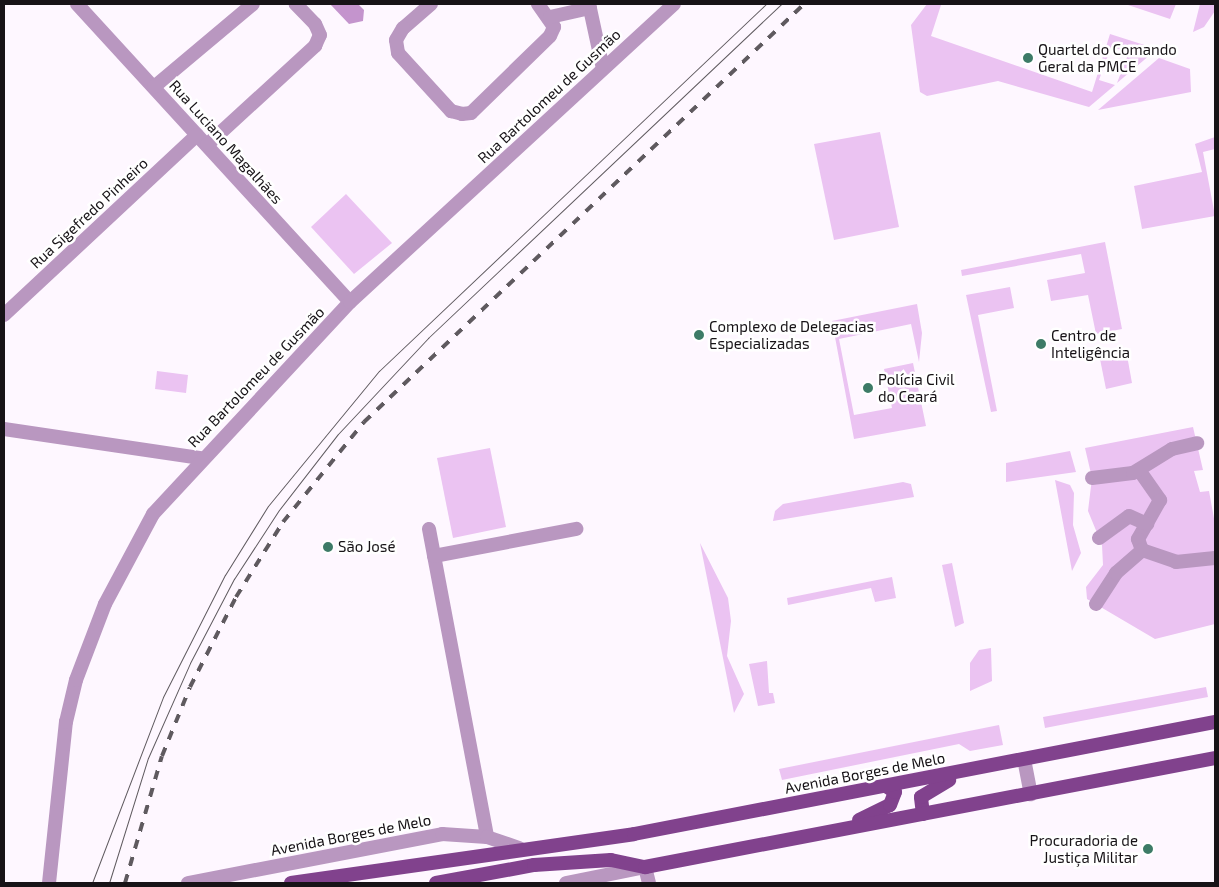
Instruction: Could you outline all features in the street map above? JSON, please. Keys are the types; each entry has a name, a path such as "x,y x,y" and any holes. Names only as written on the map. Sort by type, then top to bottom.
{"main road":[{"name":"Avenida Borges de Melo","path":"292,883 519,848 634,834 1215,722"},
{"path":"436,883 543,864 611,860 646,867 1215,758"},
{"path":"922,814 920,800 927,790 985,767"},
{"path":"833,831 890,805 895,792 886,786"}],"street":[{"name":"Rua Luciano Magalhães","path":"77,4 350,302"},
{"path":"154,87 253,4"},
{"path":"207,145 315,46 320,35 315,24 296,4"},
{"path":"431,4 403,28 396,40 398,54 451,111 462,114 471,113 550,36 554,27 550,17 538,4"},
{"name":"Rua Bartolomeu de Gusmão","path":"49,883 66,722 87,646 154,514 201,458 350,302 674,4"},
{"path":"550,17 589,6 603,69"},
{"name":"Rua Sigefredo Pinheiro","path":"4,315 197,135"},
{"path":"4,429 201,458"},
{"path":"1092,478 1122,476 1139,470 1172,449 1197,443"},
{"path":"1139,470 1160,500 1138,539 1142,550"},
{"path":"1099,538 1129,516 1147,524"},
{"path":"429,529 487,837"},
{"path":"434,556 576,529"},
{"path":"1142,550 1176,562 1215,558"},
{"path":"1096,604 1116,573 1142,550"},
{"path":"1024,759 1031,794"},
{"name":"Avenida Borges de Melo","path":"188,883 442,834 487,837 519,848"},
{"path":"566,883 646,867 648,883"}],"shaded area":[{"path":"330,4 358,4 364,10 363,21 349,24"},
{"path":"927,4 941,5 931,36 1092,92 1110,34 1157,49 1117,83 1129,52 1111,47 1099,80 1115,85 1089,107 998,81 927,96 920,92 911,25"},
{"path":"1125,4 1176,4 1170,19"},
{"path":"1200,4 1215,4 1215,11 1204,27 1193,32"},
{"path":"1159,58 1190,69 1191,92 1098,110"},
{"path":"880,132 899,227 834,240 814,144"},
{"path":"1215,137 1215,149 1203,152 1215,216 1142,229 1134,186 1202,172 1195,144"},
{"path":"346,194 392,243 354,274 311,227"},
{"path":"1105,242 1122,329 1096,334 1088,295 1051,301 1047,280 1085,273 1081,254 962,276 961,270"},
{"path":"1010,287 1014,308 978,315 997,411 991,412 966,295"},
{"path":"917,304 922,333 919,362 911,324 839,339 854,415 892,408 884,369 913,363 926,426 854,439 832,321"},
{"path":"1126,350 1132,383 1106,389 1099,354"},
{"path":"157,371 188,375 186,393 155,389"},
{"path":"1193,427 1203,470 1194,471 1200,492 1209,491 1215,524 1215,624 1155,639 1087,599 1086,587 1103,565 1102,545 1088,511 1092,478 1085,448"},
{"path":"490,448 506,527 453,538 437,458"},
{"path":"1070,451 1076,472 1006,482 1006,463"},
{"path":"1055,480 1070,485 1074,493 1073,525 1081,553 1072,571"},
{"path":"903,482 911,484 914,497 773,521 775,511 783,504"},
{"path":"700,543 728,598 731,621 727,656 744,694 734,713"},
{"path":"952,563 964,623 955,627 942,565"},
{"path":"892,577 896,598 875,602 871,588 788,605 787,598"},
{"path":"991,648 992,681 970,691 970,663 979,650"},
{"path":"767,661 769,693 773,693 775,703 758,706 749,664"},
{"path":"1206,687 1208,697 1045,728 1043,717"},
{"path":"999,725 1003,745 970,751 959,744 782,780 779,769"}],"tram line":[{"path":"92,883 163,697 225,575 268,506 379,371 766,4"},
{"path":"109,883 148,758 190,663 234,579 279,510 338,434 428,338 781,4"}],"railway":[{"path":"125,883 162,756 190,687 236,597 283,522 364,422 804,4"}],"place":[{"name":"Quartel do Comando Geral da PMCE","path":"1028,58"},
{"name":"Complexo de Delegacias Especializadas","path":"699,335"},
{"name":"Centro de Inteligência","path":"1041,344"},
{"name":"Polícia Civil do Ceará","path":"868,388"},
{"name":"São José","path":"328,547"},
{"name":"Procuradoria de Justiça Militar","path":"1148,849"}]}
